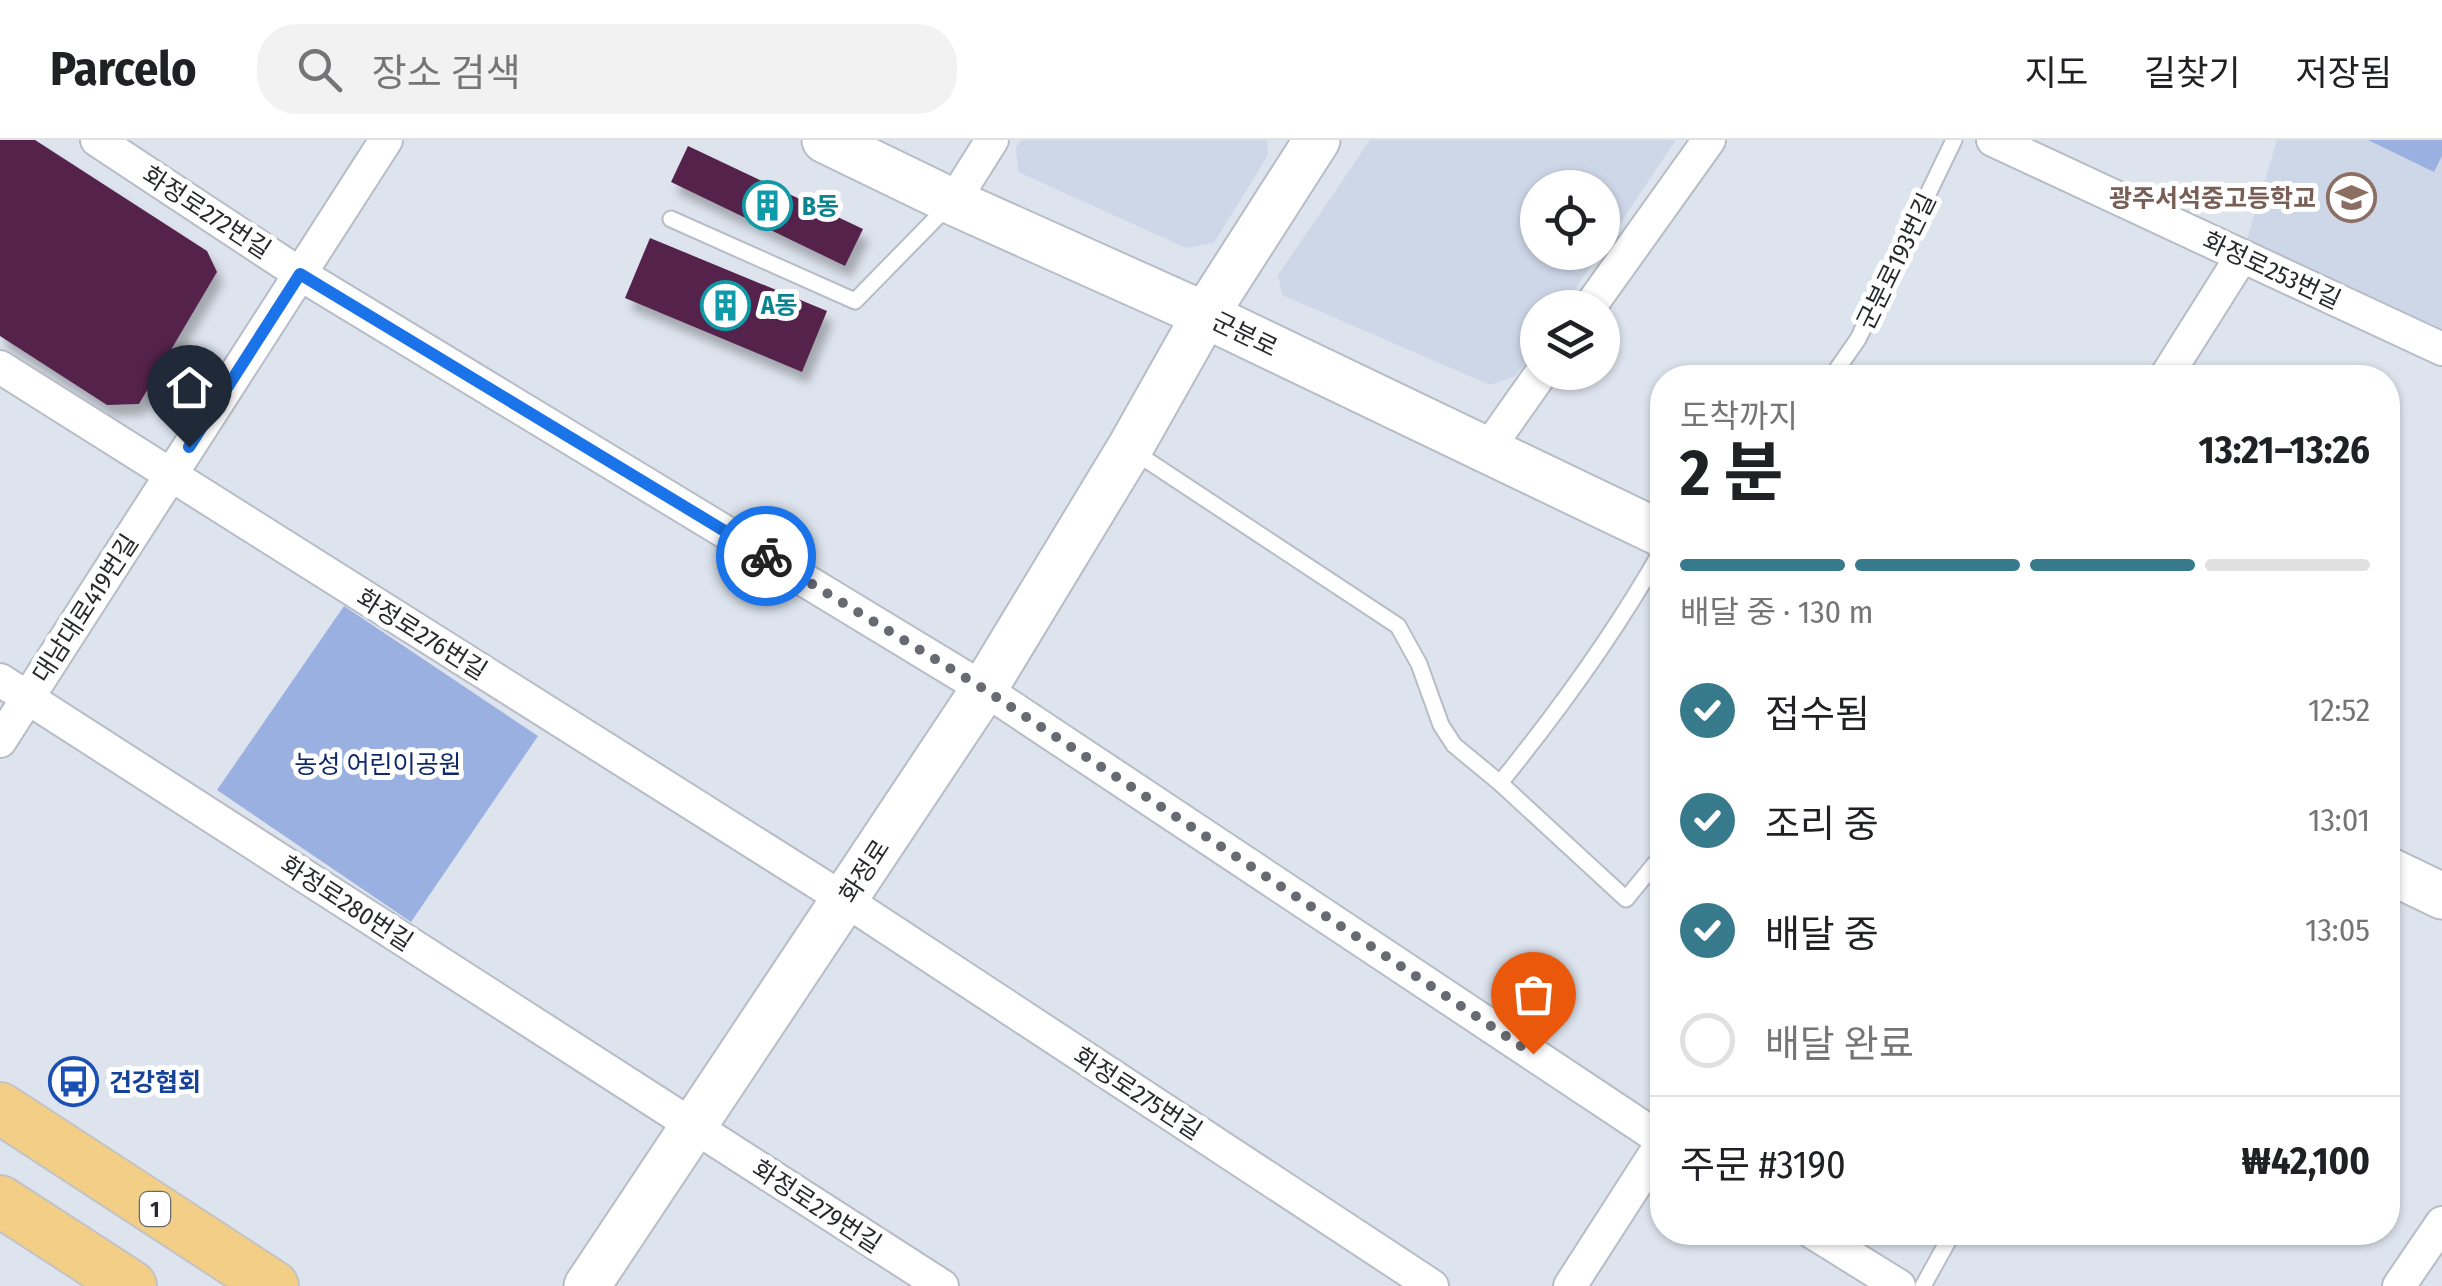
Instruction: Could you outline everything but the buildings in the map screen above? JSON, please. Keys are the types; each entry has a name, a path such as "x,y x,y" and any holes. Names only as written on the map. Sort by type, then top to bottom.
{"main road":[{"name":"1","path":"0,1108 273,1286"},
{"path":"0,1201 131,1286"}],"street":[{"name":"화정로272번길","path":"97,140 300,274 984,689 1650,1134"},
{"name":"대남대로419번길","path":"0,741 14,689 170,476 386,140"},
{"name":"군분로","path":"825,140 1205,315 1650,528"},
{"path":"953,202 992,140"},
{"name":"화정로","path":"587,1286 984,689 1130,448 1205,315 1317,140"},
{"path":"1602,290 1709,140"},
{"name":"화정로253번길","path":"1993,140 2442,349"},
{"path":"2174,365 2242,256"},
{"name":"화정로276번길","path":"0,367 845,900"},
{"path":"1487,450 1529,390"},
{"name":"화정로280번길","path":"14,689 693,1125"},
{"path":"2400,876 2442,896"},
{"name":"화정로275번길","path":"845,900 1432,1286"},
{"name":"화정로279번길","path":"693,1125 942,1286"},
{"path":"1570,1286 1650,1161"},
{"path":"2399,1286 2442,1223"},
{"path":"1833,1245 1899,1286"}],"lane":[{"name":"군분로193번길","path":"1840,365 1858,340 1954,140"},
{"path":"671,219 855,302 953,202"},
{"path":"1130,448 1398,626 1454,746 1626,899 1650,870"},
{"path":"1500,783 1557,712 1650,571"},
{"path":"1923,1286 1946,1245"}],"shaded area":[{"path":"1021,140 1267,140 1268,155 1214,243 1186,248 1018,172 1016,147"},
{"path":"1370,140 1676,140 1620,224 1620,170 1520,170 1520,270 1588,270 1574,290 1520,290 1520,370 1516,376 1490,385 1282,295 1278,275"},
{"name":"광주서석중고등학교","path":"2277,140 2442,140 2442,349 2242,256"}],"green space":[{"path":"2368,140 2442,140 2442,156 2434,172"},
{"name":"농성 어린이공원","path":"344,606 538,736 411,922 217,790"}],"way so far":[{"path":"766,556 984,689 1533,1054"}],"place":[{"name":"광주서석중고등학교","path":"2351,198"},
{"name":"B동","path":"767,206"},
{"name":"A동","path":"726,305"},
{"name":"건강협회","path":"74,1082"}],"route":[{"path":"189,447 300,274 766,556"}]}
